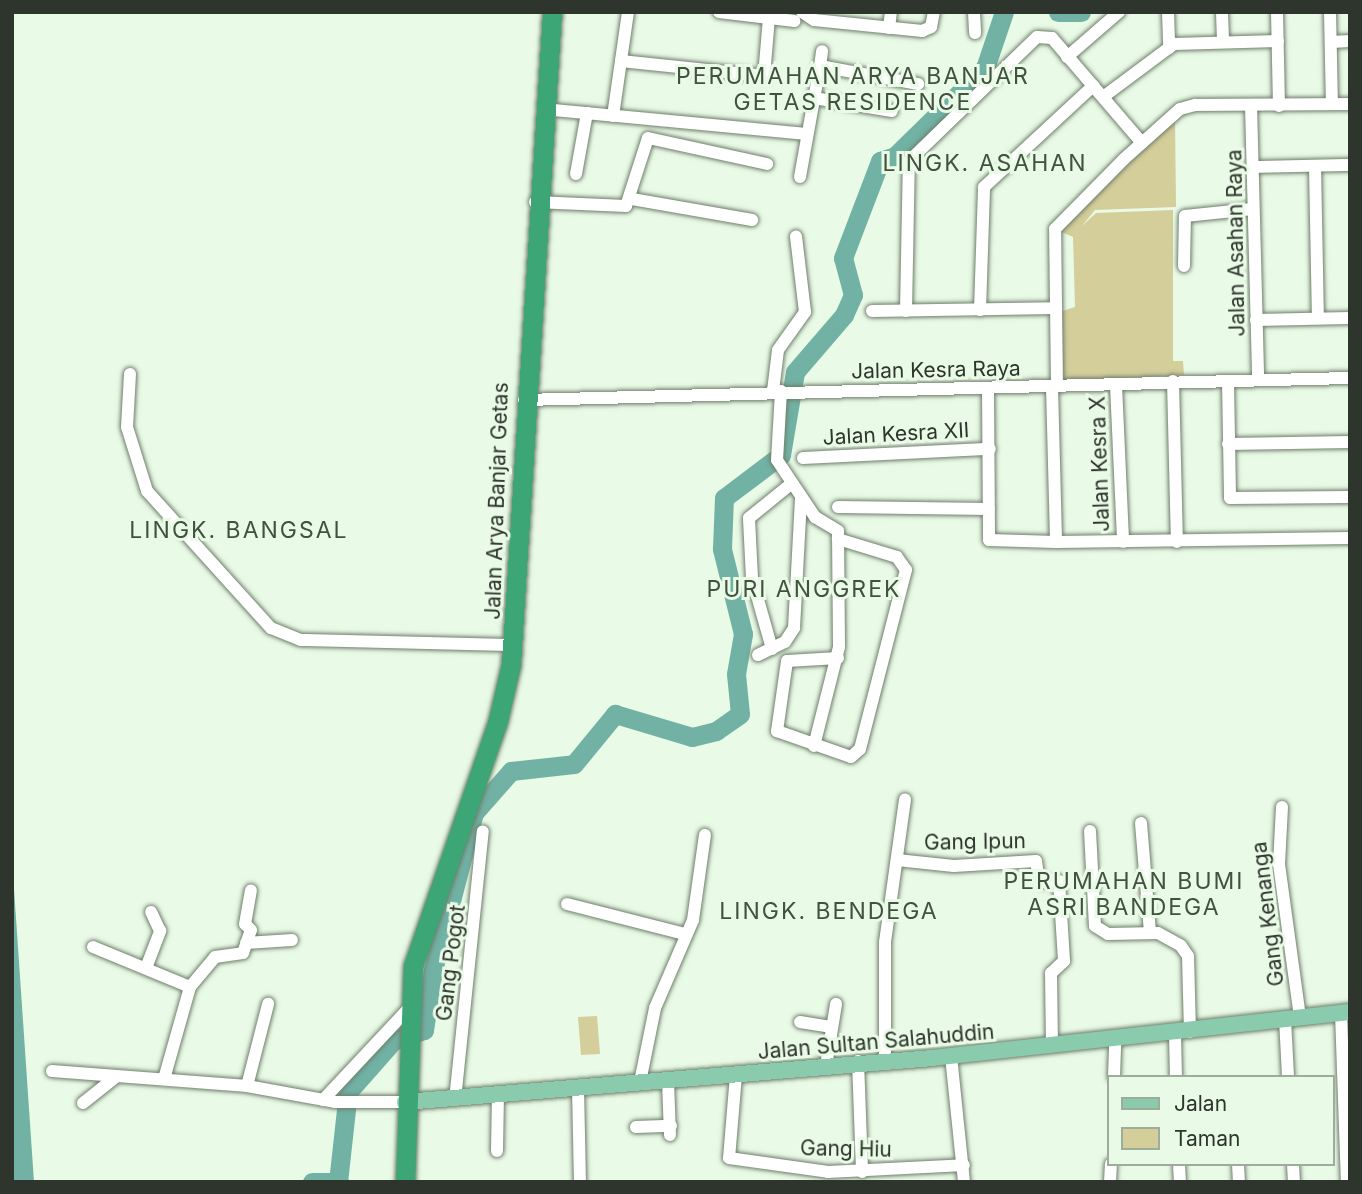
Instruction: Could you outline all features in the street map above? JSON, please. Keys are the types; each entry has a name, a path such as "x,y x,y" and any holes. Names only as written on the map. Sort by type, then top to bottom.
{"highway":[{"name":"Jalan Arya Banjar Getas","path":"405,1182 405,1102 413,966 498,720 513,645 523,535 524,400 535,202 552,12"}],"main road":[{"name":"Jalan Sultan Salahuddin","path":"405,1102 736,1075 858,1061 951,1056 1182,1033 1345,1012"}],"street":[{"path":"613,116 628,12"},
{"path":"719,12 769,18 845,18 922,32 931,27 934,12"},
{"path":"889,28 891,12"},
{"path":"974,12 975,33"},
{"path":"1067,57 1119,12"},
{"path":"1168,12 1169,48"},
{"path":"1222,12 1223,42"},
{"path":"1277,12 1279,106"},
{"path":"1330,12 1332,104"},
{"path":"621,61 764,76 769,18"},
{"path":"906,311 911,156 1039,36 1051,37 1142,143"},
{"path":"1103,97 1169,48 1223,42 1278,41"},
{"path":"1331,42 1350,41"},
{"path":"800,177 822,51"},
{"path":"820,66 918,85"},
{"path":"980,310 984,187 1093,86"},
{"path":"814,98 892,111"},
{"path":"1056,537 1057,224 1180,109 1350,104"},
{"name":"Jalan Asahan Raya","path":"1251,105 1258,380"},
{"path":"543,109 807,134"},
{"path":"576,174 587,113"},
{"path":"632,199 648,138 767,164"},
{"path":"1254,167 1350,165"},
{"path":"1315,166 1318,318"},
{"path":"535,202 607,209 632,199 752,220"},
{"path":"1184,266 1185,216 1253,209"},
{"path":"796,237 805,312 778,350 781,391 777,458 817,519 837,527 838,539 838,657 814,746"},
{"path":"872,311 1055,308"},
{"path":"1256,320 1350,318"},
{"path":"130,374 127,428 147,491 271,628 301,640 513,645"},
{"name":"Jalan Kesra Raya","path":"524,400 1350,377"},
{"path":"1228,380 1228,491 1233,499 1350,497"},
{"path":"1173,381 1177,542"},
{"name":"Jalan Kesra X","path":"1116,385 1123,542"},
{"path":"988,389 991,544 1056,537 1123,542 1350,538"},
{"path":"1228,444 1350,442"},
{"name":"Jalan Kesra XII","path":"803,458 990,449"},
{"path":"772,649 752,578 749,518 792,483"},
{"path":"758,655 772,649 794,628 802,497"},
{"path":"838,507 989,509"},
{"path":"838,539 897,557 906,568 855,756 814,746 777,732 784,668 797,655 838,657"},
{"path":"885,1060 885,942 905,799"},
{"name":"Gang Kenanga","path":"1282,807 1279,864 1293,1019 1288,1075"},
{"path":"1141,822 1150,932"},
{"name":"Gang Pogot","path":"455,1100 483,831"},
{"path":"1090,831 1095,926 1108,934 1150,932 1176,941 1188,956 1176,1075"},
{"path":"640,1082 655,1008 693,920 705,835"},
{"name":"Gang Ipun","path":"897,860 954,866 1036,861 1038,881 1059,881 1065,961 1051,973 1052,1046"},
{"path":"164,1079 190,987 215,957 238,956 246,943 251,891"},
{"path":"567,904 685,934"},
{"path":"146,968 160,931 151,912"},
{"path":"246,943 292,940"},
{"path":"93,947 190,987"},
{"path":"826,1066 836,1003"},
{"path":"247,1086 268,1004"},
{"path":"1345,1012 1347,1182"},
{"path":"800,1022 831,1027"},
{"path":"323,1100 409,1026"},
{"path":"1114,1075 1115,1040"},
{"path":"951,1056 964,1182"},
{"path":"858,1061 862,1172"},
{"path":"52,1072 247,1086 340,1102 405,1102"},
{"name":"Gang Hiu","path":"736,1075 729,1157 862,1172 964,1165"},
{"path":"83,1103 118,1076"},
{"path":"636,1127 671,1130 668,1081"},
{"path":"578,1088 580,1182"},
{"path":"497,1151 498,1095"}],"green space":[{"path":"1175,118 1176,207 1095,210 1082,226 1096,213 1173,210 1173,361 1183,361 1184,375 1057,381 1056,313 1075,307 1073,237 1055,229"},
{"path":"597,1016 600,1054 581,1055 578,1017"}],"water":[{"path":"12,864 13,874 34,1182 12,1182"}],"waterway":[{"path":"338,1182 348,1092 393,1041 424,1030 433,970 474,813 511,771 574,764 615,714 692,737 716,731 740,714 736,674 743,634 722,549 724,498 781,455 795,372 844,315 853,295 843,258 880,161 895,156 985,68 1004,12"},
{"path":"1058,12 1081,12"},
{"path":"312,1182 339,1182"}],"district":[{"name":"PERUMAHAN ARYA BANJAR GETAS RESIDENCE","path":"853,89"},
{"name":"LINGK. ASAHAN","path":"985,163"},
{"name":"LINGK. BANGSAL","path":"239,530"},
{"name":"PURI ANGGREK","path":"804,589"},
{"name":"PERUMAHAN BUMI ASRI BANDEGA","path":"1124,894"},
{"name":"LINGK. BENDEGA","path":"829,911"}]}
